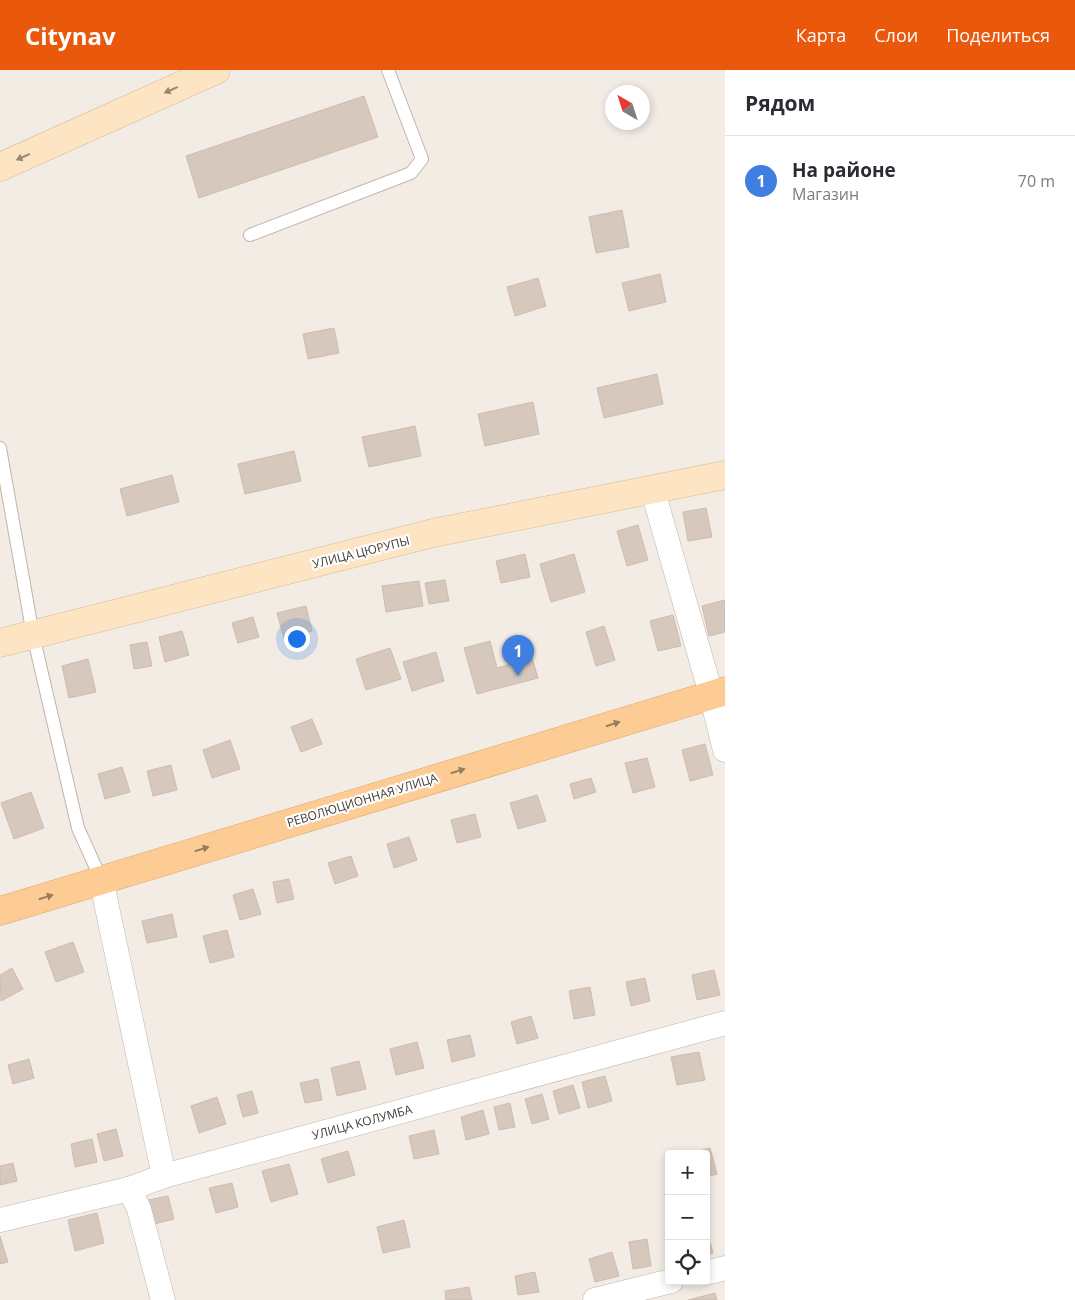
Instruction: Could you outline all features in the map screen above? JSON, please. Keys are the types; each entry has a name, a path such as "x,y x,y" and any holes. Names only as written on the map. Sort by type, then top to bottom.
{"main road":[{"name":"РЕВОЛЮЦИОННАЯ УЛИЦА","path":"0,911 718,692"}],"street":[{"path":"0,167 216,70"},
{"name":"УЛИЦА ЦЮРУПЫ","path":"0,643 433,533 725,475"},
{"path":"652,488 718,692 725,750"},
{"path":"102,879 164,1176"},
{"name":"УЛИЦА КОЛУМБА","path":"0,1220 129,1190 164,1176 725,1023"},
{"path":"129,1190 139,1209 163,1300"},
{"path":"710,1272 725,1268"},
{"path":"595,1300 665,1282"}],"lane":[{"path":"250,235 411,173 422,159 388,70"},
{"path":"0,448 33,635 78,828 102,879"}],"building":[{"path":"364,96 378,137 199,198 186,156"},
{"path":"622,210 629,247 596,253 589,217"},
{"path":"660,274 666,302 629,311 622,283"},
{"path":"538,278 546,306 515,316 507,287"},
{"path":"334,328 339,353 308,359 303,334"},
{"path":"657,374 663,404 604,418 597,388"},
{"path":"533,402 539,434 485,446 478,414"},
{"path":"415,426 421,456 369,467 362,437"},
{"path":"294,451 301,481 245,494 238,464"},
{"path":"172,475 179,502 127,516 120,489"},
{"path":"706,508 712,537 688,541 683,512"},
{"path":"638,525 648,560 627,566 617,531"},
{"path":"525,554 530,577 501,583 496,561"},
{"path":"574,554 585,592 551,602 540,564"},
{"path":"445,580 449,601 429,604 425,583"},
{"path":"419,581 423,606 386,612 382,586"},
{"path":"725,600 725,632 709,636 702,606"},
{"path":"306,606 312,631 284,638 277,613"},
{"path":"673,615 681,646 658,651 650,621"},
{"path":"253,617 259,637 238,643 232,623"},
{"path":"604,626 615,660 596,666 586,632"},
{"path":"182,631 189,655 165,662 159,637"},
{"path":"490,641 497,668 532,658 538,678 477,694 464,648"},
{"path":"147,642 152,666 134,669 130,645"},
{"path":"390,648 401,679 366,690 356,659"},
{"path":"436,652 444,681 412,691 403,662"},
{"path":"88,659 96,692 69,698 62,666"},
{"path":"312,719 322,744 301,752 291,727"},
{"path":"230,740 240,769 212,778 203,750"},
{"path":"705,744 713,775 690,781 682,750"},
{"path":"647,758 655,787 633,793 625,763"},
{"path":"171,765 177,790 153,796 147,771"},
{"path":"122,767 130,792 105,799 98,774"},
{"path":"591,778 596,792 574,799 570,784"},
{"path":"31,792 44,828 14,839 1,803"},
{"path":"537,795 546,821 518,829 510,803"},
{"path":"475,814 481,837 457,843 451,820"},
{"path":"409,837 417,860 394,868 387,844"},
{"path":"351,856 358,876 335,884 328,863"},
{"path":"289,879 294,899 277,903 273,882"},
{"path":"253,889 261,914 240,920 233,895"},
{"path":"172,914 177,937 147,943 142,921"},
{"path":"227,930 234,957 210,963 203,936"},
{"path":"73,942 84,972 56,982 45,952"},
{"path":"12,968 23,989 1,1001 0,975"},
{"path":"714,970 720,995 697,1000 692,975"},
{"path":"645,978 650,1001 631,1006 626,982"},
{"path":"590,987 595,1015 574,1019 569,991"},
{"path":"531,1016 538,1038 517,1044 511,1022"},
{"path":"470,1035 475,1056 452,1062 447,1040"},
{"path":"417,1042 424,1068 396,1075 390,1049"},
{"path":"699,1052 705,1080 677,1085 671,1057"},
{"path":"29,1059 34,1078 13,1084 8,1065"},
{"path":"359,1061 366,1089 337,1096 331,1068"},
{"path":"605,1076 612,1101 588,1108 582,1082"},
{"path":"318,1079 322,1100 305,1103 300,1083"},
{"path":"573,1085 580,1108 559,1114 553,1091"},
{"path":"252,1091 258,1113 243,1117 237,1095"},
{"path":"542,1094 549,1119 532,1124 525,1099"},
{"path":"217,1097 226,1124 199,1133 191,1106"},
{"path":"510,1103 515,1127 499,1130 494,1107"},
{"path":"483,1110 489,1134 466,1140 461,1117"},
{"path":"116,1129 123,1156 104,1161 97,1134"},
{"path":"434,1130 439,1154 414,1159 409,1136"},
{"path":"92,1139 97,1162 75,1167 71,1144"},
{"path":"710,1148 717,1174 710,1176 710,1150 703,1150"},
{"path":"348,1151 355,1175 328,1183 321,1159"},
{"path":"13,1163 17,1181 0,1185 0,1166"},
{"path":"289,1164 298,1194 271,1202 262,1171"},
{"path":"232,1183 238,1207 216,1213 209,1188"},
{"path":"168,1196 174,1219 154,1224 148,1200"},
{"path":"97,1213 104,1243 75,1251 68,1220"},
{"path":"404,1220 410,1247 383,1253 377,1227"},
{"path":"0,1236 8,1262 0,1264"},
{"path":"647,1239 651,1266 633,1269 629,1242"},
{"path":"710,1242 713,1253 710,1254"},
{"path":"612,1252 619,1276 595,1282 589,1259"},
{"path":"535,1272 539,1292 518,1295 515,1276"},
{"path":"469,1287 472,1300 446,1300 445,1291"},
{"path":"715,1293 717,1300 688,1300"}],"place":[{"name":"На районе","path":"518,676"}]}
